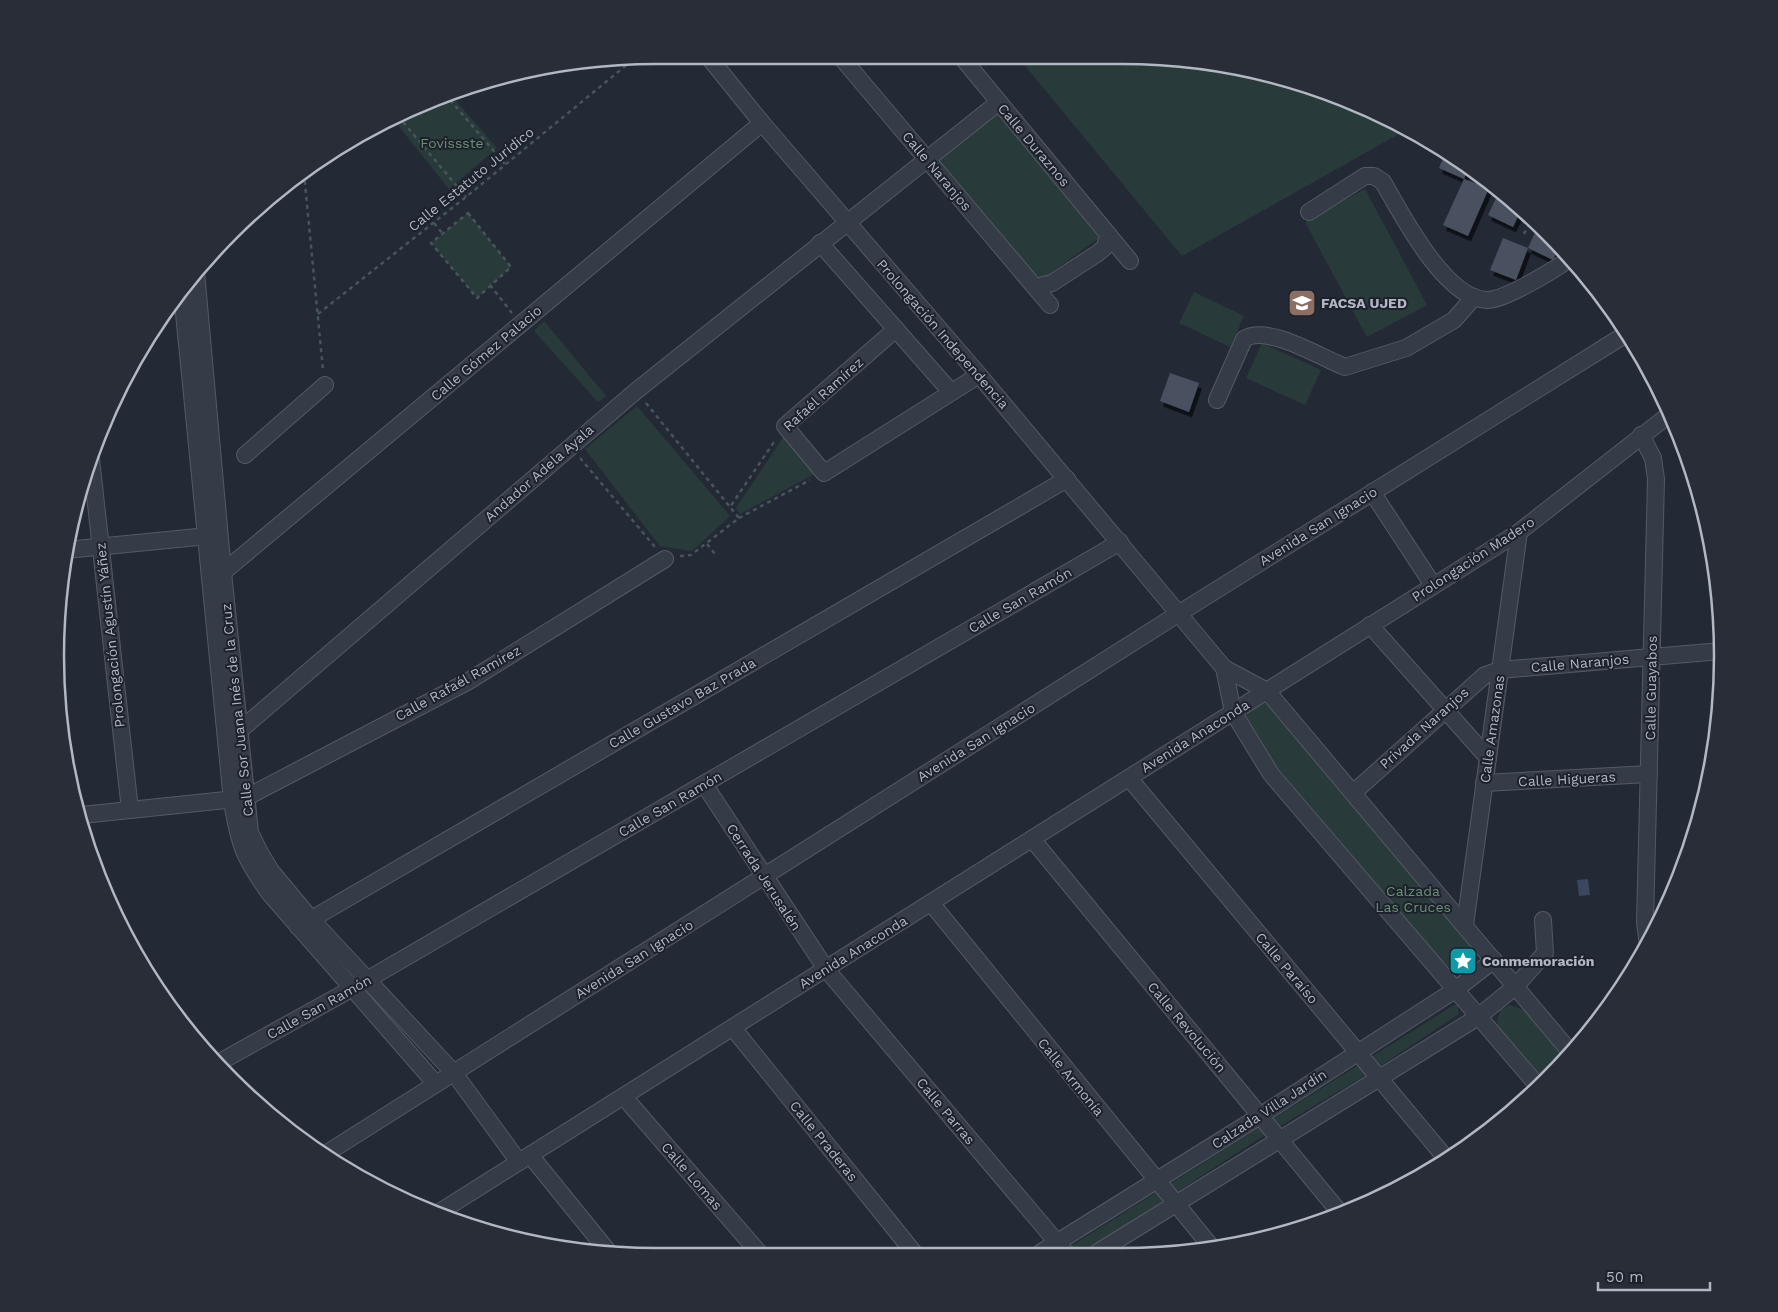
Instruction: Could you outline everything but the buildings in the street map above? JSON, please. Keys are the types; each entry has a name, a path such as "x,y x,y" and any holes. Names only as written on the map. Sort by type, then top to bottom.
{"street":[{"name":"Prolongación Independencia","path":"714,64 846,223 1067,479 1178,614"},
{"name":"Calle Naranjos","path":"846,64 1035,287"},
{"name":"Calle Duraznos","path":"967,64 1130,261"},
{"name":"Andador Adela Ayala","path":"239,731 636,391 999,102"},
{"name":"Calle Gómez Palacio","path":"210,583 762,123"},
{"path":"1309,212 1365,176 1374,176 1383,182 1437,269 1454,284 1474,297 1488,300 1545,276 1564,262"},
{"path":"1050,305 1035,287 1052,283 1098,254 1105,247 1108,234"},
{"path":"820,243 951,392"},
{"name":"Calle Sor Juana Inés de la Cruz","path":"194,285 191,310 213,536 210,583 239,799"},
{"name":"Calle Sor Juana Inés de la Cruz","path":"184,297 191,310"},
{"path":"1217,400 1244,339 1252,334 1268,335 1287,341 1344,367 1406,348 1454,320 1474,297"},
{"name":"Rafaél Ramírez","path":"785,426 896,329"},
{"name":"Avenida San Ignacio","path":"331,1151 1178,614 1621,337"},
{"path":"785,426 824,473 979,375"},
{"path":"245,455 325,385"},
{"name":"Prolongación Madero","path":"1267,691 1519,532 1664,418"},
{"name":"Calle Guayabos","path":"1641,435 1653,458 1656,478 1646,931"},
{"name":"Prolongación Agustín Yáñez","path":"93,474 130,810"},
{"name":"Calle Gustavo Baz Prada","path":"304,923 1067,479"},
{"path":"1372,492 1433,586"},
{"name":"Calle Amazonas","path":"1465,925 1519,532"},
{"path":"74,549 213,536"},
{"name":"Calle Sor Juana Inés de la Cruz","path":"213,536 223,572 239,731 237,832 249,864 360,984 454,1073 524,1159 602,1245"},
{"name":"Calle San Ramón","path":"223,1060 360,984 1120,542"},
{"name":"Calle Rafaél Ramírez","path":"239,799 467,682 665,559"},
{"path":"1178,614 1224,668 1267,691 1566,1047"},
{"path":"1370,625 1488,758"},
{"name":"Calle Naranjos","path":"1500,670 1714,652"},
{"path":"1224,668 1233,712 1271,774 1534,1081"},
{"name":"Privada Naranjos","path":"1353,793 1479,680 1500,670"},
{"name":"Avenida Anaconda","path":"445,1209 1267,691"},
{"name":"Calle Higueras","path":"1484,783 1649,774"},
{"name":"Calle Paraíso","path":"1129,778 1442,1154"},
{"name":"Cerrada Jerusalén","path":"704,784 826,969"},
{"path":"86,815 239,799"},
{"name":"Calle Revolución","path":"1032,839 1336,1208"},
{"name":"Calle Armonía","path":"930,903 1207,1242"},
{"path":"1105,1248 1478,1017 1516,986 1545,953 1543,920"},
{"name":"Calzada Villa Jardín","path":"1062,1248 1156,1181 1455,990 1494,960"},
{"name":"Calle Parras","path":"826,969 1062,1248"},
{"name":"Calle Sor Juana Inés de la Cruz","path":"360,984 436,1084"},
{"name":"Calle Praderas","path":"733,1028 910,1248"},
{"name":"Calle Lomas","path":"624,1097 754,1248"}],"path":[{"name":"Calle Estatuto Jurídico","path":"318,314 434,223 627,65"},
{"path":"451,100 505,164"},
{"path":"402,121 466,197"},
{"path":"304,180 325,385"},
{"path":"468,213 511,267 490,285 476,298 431,243 468,213"},
{"path":"434,223 443,234"},
{"path":"1524,234 1528,226"},
{"path":"490,285 521,324"},
{"path":"636,391 739,518"},
{"name":"Rafaél Ramírez","path":"730,507 785,426"},
{"path":"570,446 665,559 691,555 739,518 824,473"},
{"path":"707,544 714,554"}],"green space":[{"path":"1024,64 1161,65 1238,75 1312,95 1349,109 1400,133 1182,256"},
{"name":"Fovissste","path":"455,99 497,148 449,189 397,124"},
{"path":"994,104 1102,236 1038,282 932,154"},
{"path":"1365,189 1427,305 1367,337 1305,222"},
{"path":"468,213 511,267 477,298 431,243"},
{"path":"1194,292 1244,316 1230,347 1179,323"},
{"path":"544,321 606,396 598,402 534,331"},
{"path":"1262,343 1321,370 1305,405 1246,378"},
{"path":"637,406 730,516 692,551 660,546 585,449"},
{"path":"786,433 818,472 740,514 736,508"},
{"name":"Calzada Las Cruces","path":"1261,702 1273,707 1468,942 1470,952 1463,963 1448,966 1439,959 1257,743 1246,717 1249,709"},
{"path":"1454,1005 1457,1005 1459,1014 1379,1067 1257,1140 1091,1248 1068,1248"},
{"path":"1510,1005 1526,1011 1561,1052 1539,1077 1498,1029 1497,1020 1501,1010"}],"water":[{"path":"1588,879 1590,895 1579,896 1577,880"}],"place":[{"name":"FACSA UJED","path":"1302,303"},
{"name":"Conmemoración","path":"1463,961"}]}
